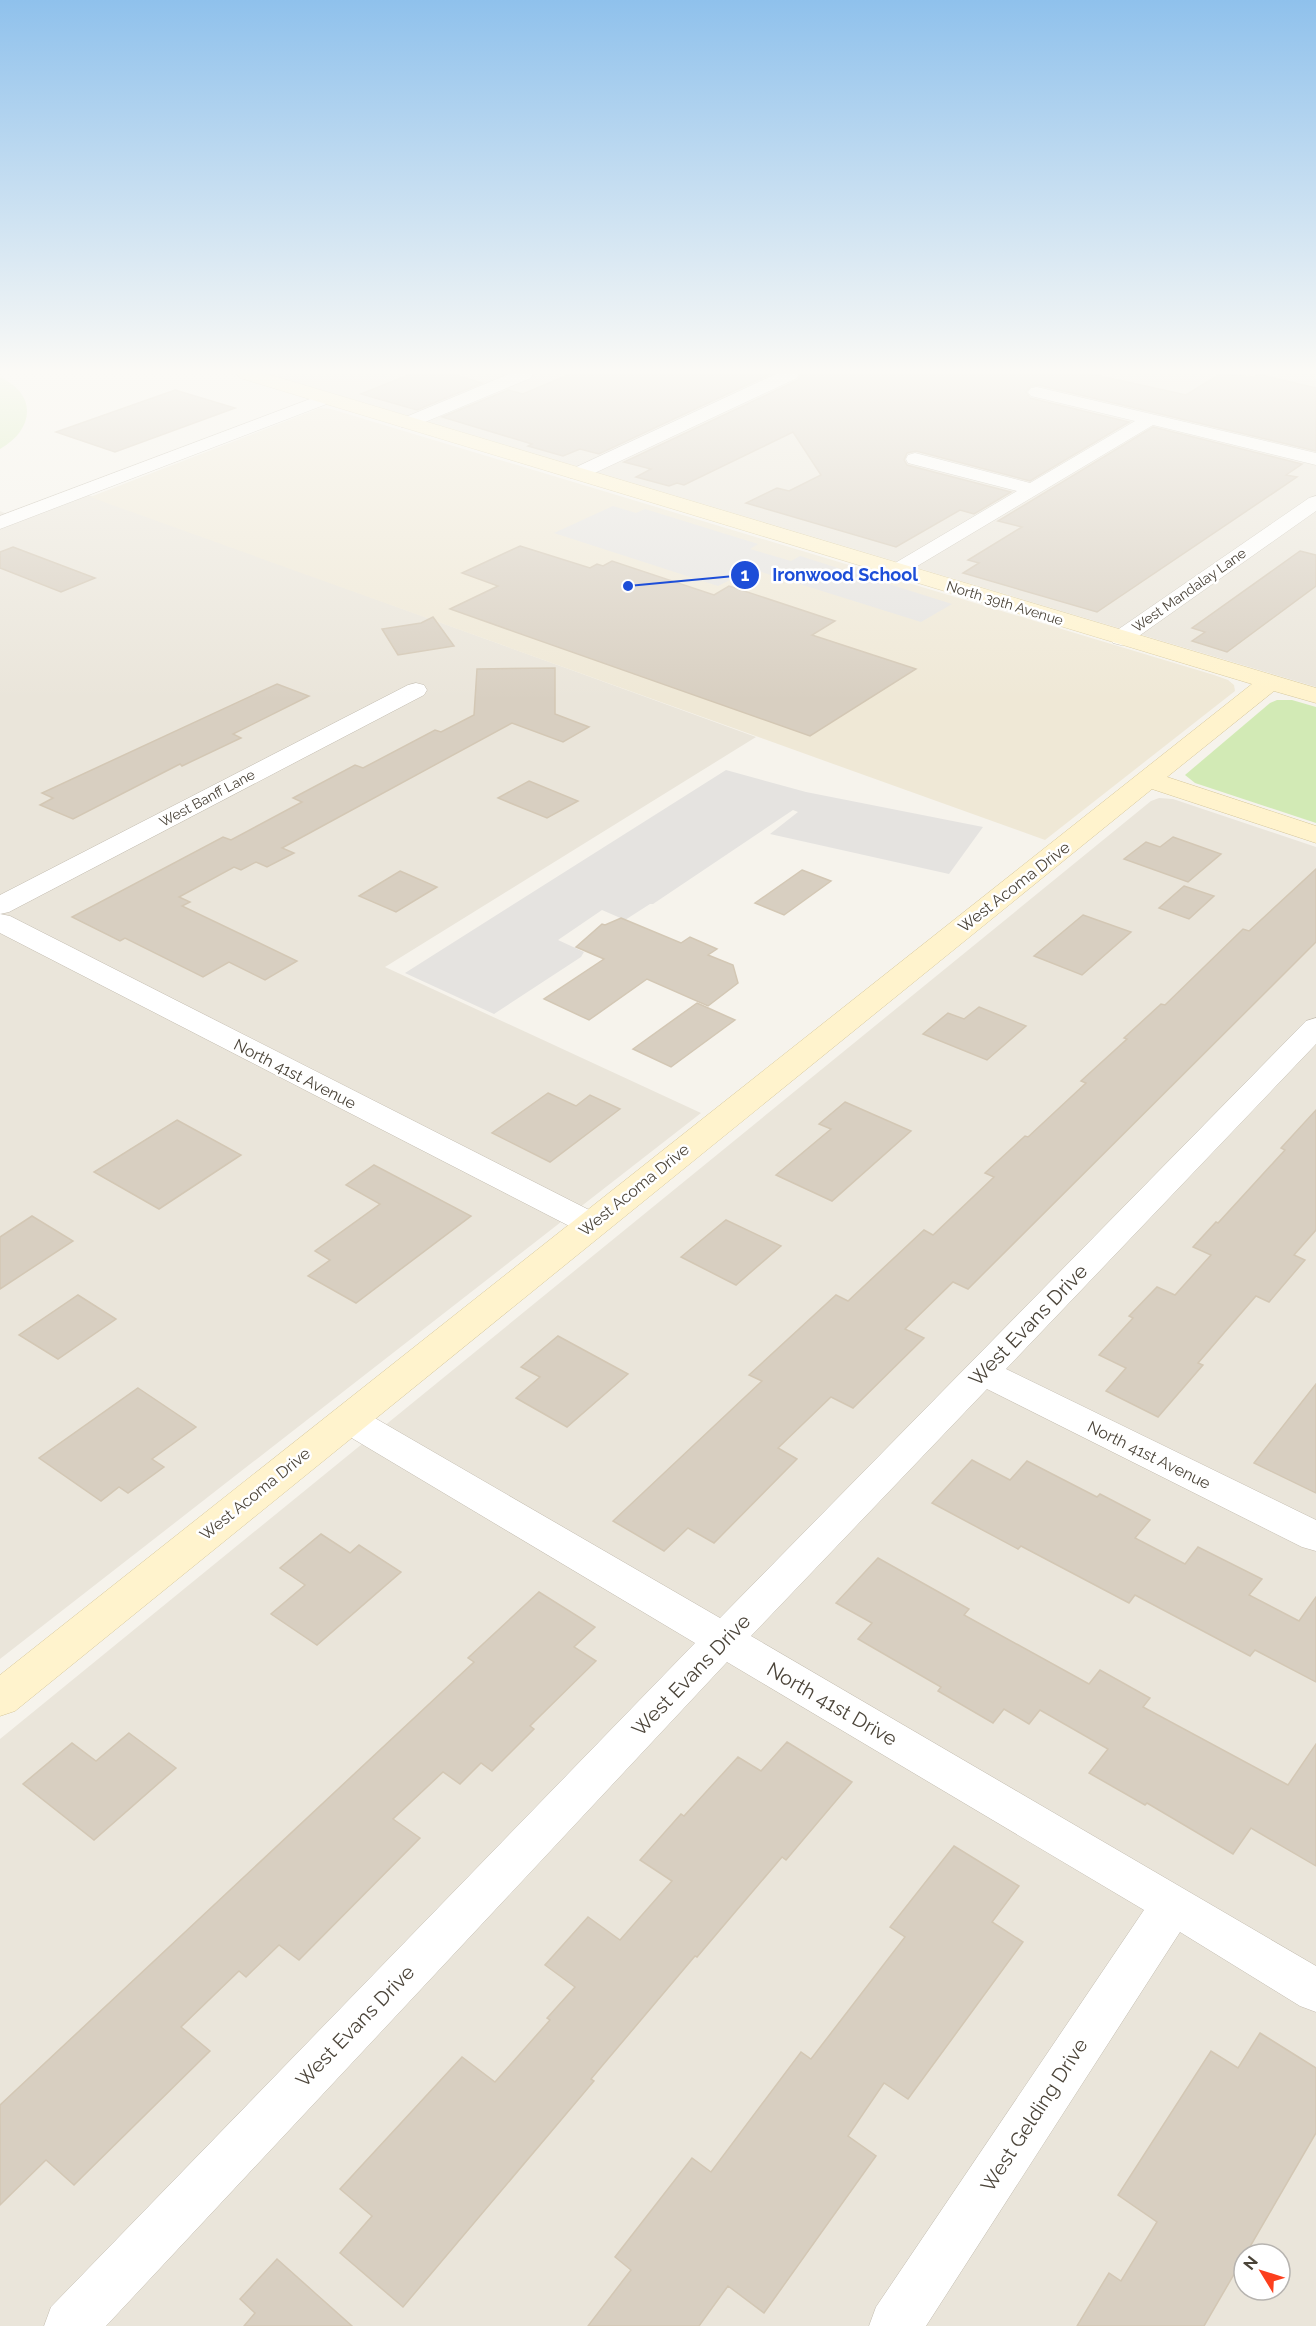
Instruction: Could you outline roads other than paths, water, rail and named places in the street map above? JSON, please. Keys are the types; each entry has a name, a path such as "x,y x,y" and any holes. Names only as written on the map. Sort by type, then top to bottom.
{"street":[{"path":"0,523 106,483"},
{"name":"North 39th Avenue","path":"605,483 1316,696"},
{"path":"1008,483 1033,489"},
{"path":"897,570 1044,483"},
{"name":"West Mandalay Lane","path":"1121,638 1316,502"},
{"name":"West Acoma Drive","path":"0,1699 1270,682"},
{"name":"West Banff Lane","path":"0,906 416,690"},
{"path":"1149,780 1316,835"},
{"name":"North 41st Avenue","path":"0,922 591,1224"},
{"name":"West Evans Drive","path":"70,2326 723,1640 1316,1027"},
{"name":"North 41st Avenue","path":"982,1372 1316,1537"},
{"name":"North 41st Drive","path":"348,1419 1316,1991"},
{"name":"West Gelding Drive","path":"894,2326 1173,1905"}],"place":[{"name":"Ironwood School","path":"628,586"}]}
